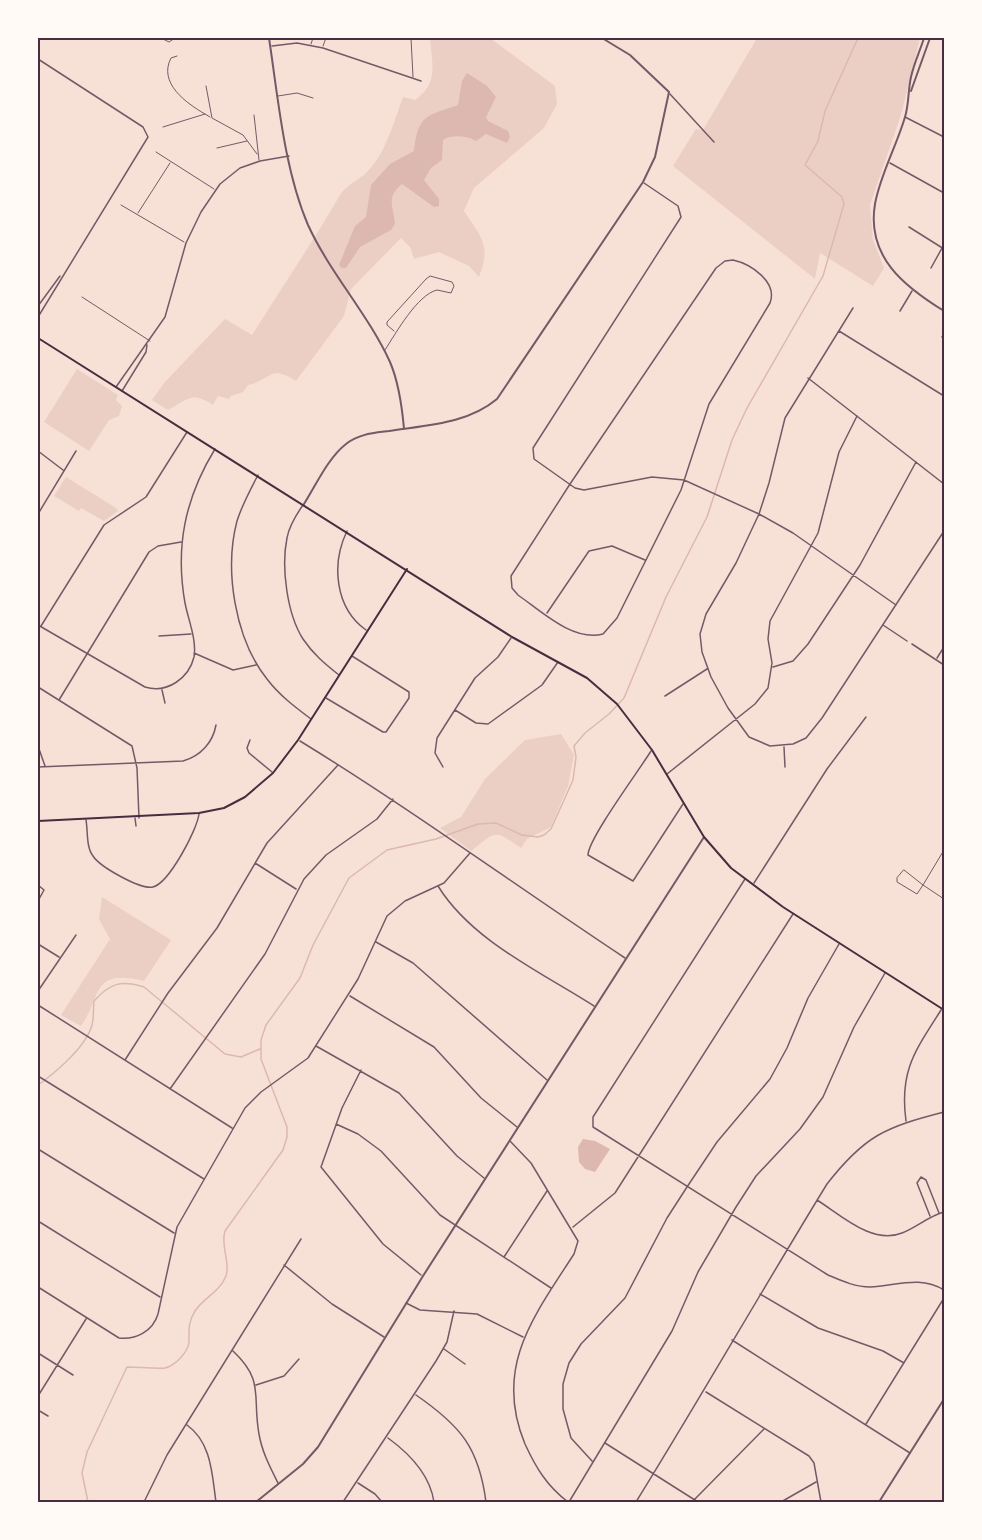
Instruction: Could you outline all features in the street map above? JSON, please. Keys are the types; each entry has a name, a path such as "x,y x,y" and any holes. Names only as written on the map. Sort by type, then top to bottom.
{"main road":[{"path":"38,338 512,637 558,661 610,696 626,713 652,750 705,837 719,855 753,885 793,914 943,1010"},
{"path":"38,821 137,818 200,813 224,808 246,797 273,773 298,740 407,569"}],"street":[{"path":"269,38 289,156 305,216 328,260 384,351 398,385 404,429"},
{"path":"602,38 630,55 669,92 714,142"},
{"path":"910,93 910,79 924,38"},
{"path":"930,38 875,204 875,226 883,256 895,274 912,291 945,310"},
{"path":"270,46 297,43 323,48 421,81"},
{"path":"38,59 148,132 142,150 38,317"},
{"path":"339,675 315,654 303,639 296,623 289,598 286,541 292,524 346,444 370,434 454,421 481,411 497,399 643,182 655,157 669,92"},
{"path":"905,117 945,137"},
{"path":"122,391 165,317 186,243 216,190 231,174 260,161 289,156"},
{"path":"889,163 945,193"},
{"path":"643,182 678,206 681,217 532,448 532,455 537,462 579,489 593,490 652,477 684,480 759,514 811,545 896,605"},
{"path":"909,227 944,248 931,268"},
{"path":"726,261 740,262 763,278 771,287 772,299 709,404 684,480 618,618 603,634 582,635 546,614 518,595 512,588 511,581 517,565 716,268 726,261"},
{"path":"38,306 63,274"},
{"path":"900,310 912,291"},
{"path":"853,308 807,378 781,427 769,483 759,514 736,563 703,622 700,645 708,669 735,720 753,740 770,746 784,746 803,740 815,728 945,531"},
{"path":"838,330 945,396"},
{"path":"942,337 945,334"},
{"path":"116,387 141,349 147,345"},
{"path":"807,378 945,484"},
{"path":"666,774 759,700 768,688 772,668 768,639 770,621 823,519 839,452 857,416"},
{"path":"188,432 146,497 104,525 39,626 87,656 146,687 161,689 183,677 194,654 181,577 182,542 191,497 198,476 215,449"},
{"path":"38,451 64,471"},
{"path":"38,514 76,451"},
{"path":"772,668 793,662 800,655 854,574 916,462"},
{"path":"258,475 238,518 233,557 239,617 257,664 278,692 312,719"},
{"path":"347,531 338,554 339,581 350,615 367,631"},
{"path":"59,700 149,552 158,546 182,542"},
{"path":"546,614 589,551 612,546 645,560"},
{"path":"883,625 907,641"},
{"path":"159,636 192,634"},
{"path":"443,767 435,753 435,743 474,678 498,657 512,637"},
{"path":"912,644 945,665"},
{"path":"936,659 945,646"},
{"path":"194,654 233,670 257,664"},
{"path":"325,698 386,732 409,698 409,692 351,656"},
{"path":"455,710 476,723 488,724 542,685 558,661"},
{"path":"666,696 708,669"},
{"path":"38,687 127,742 134,749 137,764 136,826"},
{"path":"161,689 165,703"},
{"path":"753,885 827,769 866,717"},
{"path":"38,767 183,761 195,757 211,740 216,724"},
{"path":"250,740 247,748 249,753 273,773"},
{"path":"298,740 393,799 626,959"},
{"path":"38,746 45,766"},
{"path":"784,746 785,767"},
{"path":"652,750 601,828 588,855 633,881 684,803"},
{"path":"125,1060 163,1000 217,928 254,862 289,816 339,765"},
{"path":"170,1089 205,1036 265,954 297,890 326,855 377,819 393,799"},
{"path":"86,820 89,846 94,857 137,886 147,888 159,885 168,874 197,827 200,813"},
{"path":"256,1503 303,1464 318,1447 423,1276 705,837"},
{"path":"38,1287 119,1338 134,1338 154,1323 175,1233 245,1108 265,1088 302,1063 316,1046 349,995 363,970 384,922 393,911 405,901 448,879 470,853"},
{"path":"254,862 297,890"},
{"path":"746,879 593,1118 592,1127 828,1275 859,1286 917,1281 928,1282 945,1290"},
{"path":"38,885 44,890 38,901"},
{"path":"437,886 456,911 476,930 595,1007"},
{"path":"572,1228 577,1221 609,1199 639,1156 793,914"},
{"path":"38,991 76,935"},
{"path":"375,941 413,963 548,1080"},
{"path":"38,944 60,958"},
{"path":"593,1461 575,1445 568,1430 562,1396 566,1370 581,1344 628,1293 667,1218 721,1136 770,1079 787,1048 808,998 840,944"},
{"path":"509,1141 525,1154 572,1228 578,1245 523,1337 514,1372 513,1392 519,1427 542,1478 568,1503 603,1442 659,1354 672,1331 698,1272 731,1215 756,1176 800,1129 823,1097 864,1008 885,973"},
{"path":"349,995 434,1047 481,1098 518,1128"},
{"path":"38,1005 233,1129"},
{"path":"906,1122 903,1098 907,1070 945,1005"},
{"path":"316,1046 404,1097 457,1156 485,1179"},
{"path":"361,1070 336,1124 321,1168 348,1197 383,1244 423,1276"},
{"path":"38,1076 204,1179"},
{"path":"636,1503 705,1392 732,1340 827,1184 857,1149 884,1130 945,1112"},
{"path":"336,1124 358,1134 381,1151 419,1195 455,1226 552,1289"},
{"path":"38,1149 175,1233"},
{"path":"930,1218 917,1183 919,1178 926,1180 939,1213"},
{"path":"504,1257 548,1190"},
{"path":"817,1200 867,1231 881,1236 904,1232 945,1212"},
{"path":"38,1221 161,1298"},
{"path":"144,1503 157,1472 301,1239"},
{"path":"284,1265 332,1304 385,1338"},
{"path":"760,1294 818,1328 876,1348 904,1363"},
{"path":"866,1424 945,1298"},
{"path":"406,1303 420,1310 454,1311 488,1317 523,1337"},
{"path":"343,1503 443,1349 451,1331 454,1311"},
{"path":"38,1396 86,1319"},
{"path":"732,1340 910,1453"},
{"path":"443,1349 465,1364"},
{"path":"232,1351 252,1371 259,1434 266,1460 278,1483"},
{"path":"38,1353 73,1375"},
{"path":"255,1385 277,1381 299,1359"},
{"path":"705,1392 812,1459 821,1503"},
{"path":"415,1395 440,1411 467,1438 475,1454 486,1503"},
{"path":"886,1503 880,1501 945,1399"},
{"path":"38,1410 48,1416"},
{"path":"186,1424 196,1432 207,1449 216,1503"},
{"path":"694,1500 764,1428"},
{"path":"387,1438 418,1465 429,1483 434,1503"},
{"path":"603,1442 698,1503"},
{"path":"357,1482 375,1494 382,1503"},
{"path":"781,1503 817,1482"}],"lane":[{"path":"161,38 168,42 175,38"},
{"path":"310,46 313,38"},
{"path":"323,48 326,38"},
{"path":"411,38 413,77"},
{"path":"683,38 694,38"},
{"path":"177,56 171,58 168,65 169,80 188,103 249,141 260,161"},
{"path":"206,86 212,118"},
{"path":"278,96 300,94 313,98"},
{"path":"163,127 205,114"},
{"path":"254,115 260,142 257,154"},
{"path":"217,148 249,141"},
{"path":"156,152 216,190"},
{"path":"136,214 171,161"},
{"path":"121,205 186,243"},
{"path":"384,351 394,331 433,291 451,293 454,286 452,282 430,276 426,279 387,322 387,325 394,331"},
{"path":"82,297 150,340"},
{"path":"945,850 923,885 917,894 896,880 903,870 923,885 945,899"}],"shaded area":[{"path":"430,38 490,38 555,86 557,104 544,128 474,188 464,211 483,242 483,266 479,277 469,266 439,252 414,259 410,247 401,238 351,289 344,316 296,381 275,373 248,385 243,392 229,399 218,396 213,405 200,398 190,398 168,410 152,400 164,383 225,319 252,335 340,195 374,164 389,136 403,97 415,100 428,87 432,72"},
{"path":"757,38 920,38 901,115 870,205 873,240 884,268 873,286 820,253 815,279 673,166 696,129 703,130"},
{"path":"467,73 487,86 496,97 486,117 488,121 508,131 510,137 507,143 486,134 476,141 460,136 443,140 442,160 431,168 424,180 439,199 439,206 434,207 402,184 392,197 395,224 391,230 360,247 346,268 342,268 339,265 355,226 366,217 371,185 390,164 414,151 418,129 426,118 458,105 462,81"},
{"path":"77,369 118,395 116,400 122,406 119,416 109,420 89,451 44,422"},
{"path":"66,477 118,511 104,521 81,508 79,511 54,496"},
{"path":"561,734 574,755 568,786 551,827 527,839 521,848 500,835 495,835 471,851 440,828 461,817 485,779 525,740"},
{"path":"102,897 171,940 144,981 114,978 106,982 100,988 81,1026 61,1015 110,939 99,919"},
{"path":"583,1139 595,1141 610,1149 595,1172 585,1169 579,1162 578,1147"}],"waterway":[{"path":"88,1502 82,1473 87,1452 127,1367 165,1368 177,1362 184,1354 189,1342 189,1326 193,1315 226,1276 225,1231 283,1150 287,1127 261,1059 261,1040 266,1025 300,978 313,945 349,878 387,850 436,839 478,824 496,823 522,835 538,837 544,835 551,829 573,780 576,757 574,746 624,698 666,597 707,517 732,440 747,408 823,276 844,204 842,197 805,165 818,141 825,111 858,38"},
{"path":"38,1085 61,1067 83,1042 92,1025 94,1001 105,990 122,984 144,987 225,1054 241,1057 260,1049"}]}
